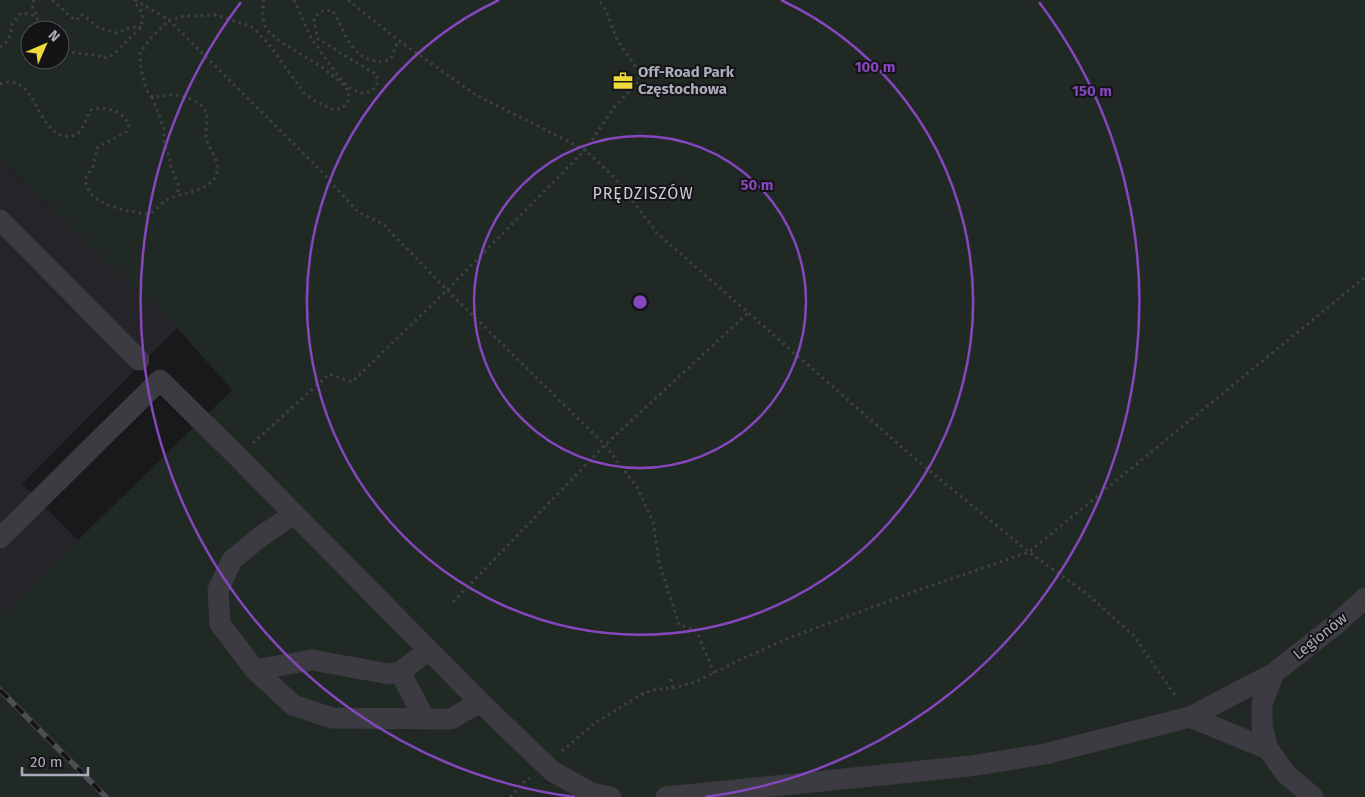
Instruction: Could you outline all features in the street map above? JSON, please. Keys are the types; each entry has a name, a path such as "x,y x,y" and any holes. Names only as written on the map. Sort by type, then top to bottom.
{"street":[{"path":"0,220 139,360"},
{"path":"0,538 160,380 238,456 480,702 552,771 591,793 611,797"},
{"path":"294,514 260,537 232,560 218,590 220,624 255,670 292,705 332,718 451,719 480,702"},
{"name":"Legionów","path":"666,797 970,766 1045,754 1190,717 1274,673 1334,626 1365,598"},
{"path":"255,670 312,660 389,674 400,672 429,650"},
{"path":"400,672 425,719"},
{"path":"1274,673 1262,703 1262,726 1268,749 1286,774 1313,797"},
{"path":"1190,717 1268,749"}],"path":[{"path":"34,0 32,6 39,20"},
{"path":"52,0 72,18 77,20 80,15 83,15 100,28 117,33 132,27 141,27"},
{"path":"70,53 99,55 106,58 113,55 141,27 143,15 135,0"},
{"path":"135,0 169,20 320,170 358,212 382,224 605,445 637,486 653,522 659,562 678,625 696,630 714,673"},
{"path":"178,196 178,184 170,165 170,158 164,142 164,128 152,97 146,89 141,69 140,54 150,39 169,20 185,16 217,15 252,28 268,43 304,93 331,109 342,109 348,102 349,93 345,86 322,67 279,41 266,29 263,18 264,0"},
{"path":"294,0 310,38 348,87 361,94 370,92 376,86 377,75 318,38 314,19 322,11 332,10 343,33 354,49 365,58 378,62 391,59 398,40"},
{"path":"348,0 398,40 476,95 586,150 616,179 657,233 748,314 920,463 1029,552 1087,594 1133,635 1190,717"},
{"path":"238,456 330,374 352,382 448,290 586,150 616,104 639,81 638,72 618,42 606,11 599,0"},
{"path":"0,47 8,39 11,34 12,24 21,13 31,14 39,20"},
{"path":"0,84 6,81 26,89 50,129 56,134 74,135 80,131 91,110 97,108 112,110 122,114 129,125 126,132 96,148 93,167 85,179 86,188 90,195 107,205 146,214 154,212 165,201 212,183 217,173 216,160 206,138 207,116 204,107 194,100 172,95 152,97"},
{"path":"510,797 523,783 547,765 596,722 644,693 696,682 789,638 1029,552 1365,277"},
{"path":"453,602 605,445 748,314"},
{"path":"671,679 673,688"}],"shaded area":[{"path":"0,0 1365,0 1365,797 0,797 0,616 232,390 177,328 0,158"},
{"path":"0,158 177,328 22,484 334,797 0,797"}],"railway":[{"path":"0,690 106,797"}],"place":[{"name":"Off-Road Park Częstochowa","path":"623,81"}],"district":[{"name":"PRĘDZISZÓW","path":"643,193"}]}
